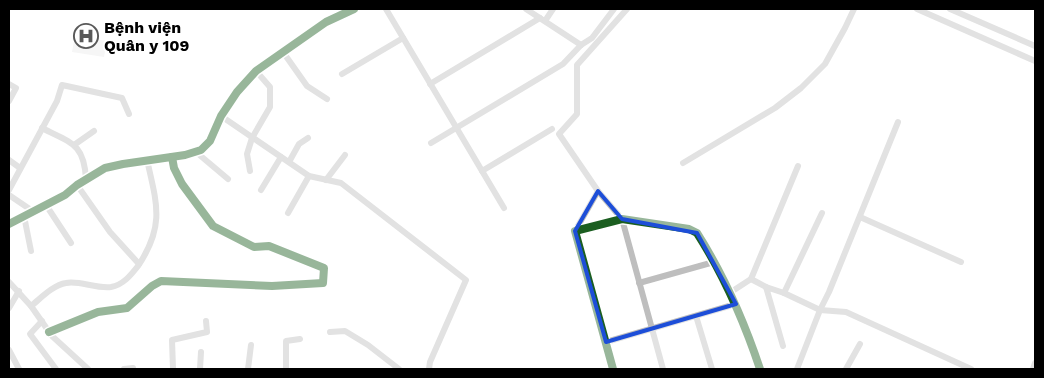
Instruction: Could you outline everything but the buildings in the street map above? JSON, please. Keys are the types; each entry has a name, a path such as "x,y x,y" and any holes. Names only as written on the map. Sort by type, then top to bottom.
{"street":[{"path":"9,224 65,195 77,185 105,168 172,157 201,150 210,141 221,116 237,92 256,71 326,22 354,9"},
{"path":"386,9 504,208"},
{"path":"526,9 581,45"},
{"path":"430,84 542,19 553,9"},
{"path":"431,143 563,64 581,45 592,38 614,9"},
{"path":"627,9 577,65 577,114 559,134 598,191 622,219 663,369"},
{"path":"683,163 776,108 801,88 825,64 854,9"},
{"path":"917,9 1035,61"},
{"path":"950,9 1035,46"},
{"path":"342,74 403,38"},
{"path":"283,52 307,86 327,98"},
{"path":"250,171 247,154 252,138 270,108 270,87 256,71"},
{"path":"9,84 16,88 9,101"},
{"path":"9,190 56,101 62,85 122,98 129,114"},
{"path":"221,116 309,176 342,183 466,280 429,366 424,369"},
{"path":"797,369 898,122"},
{"path":"42,128 74,145 83,157 86,179"},
{"path":"482,171 552,129"},
{"path":"74,145 94,131"},
{"path":"289,162 299,144 308,138"},
{"path":"196,152 228,179"},
{"path":"326,180 345,156"},
{"path":"49,332 98,312 127,308 152,286 161,282 272,286 323,284 324,268 269,246 254,247 213,226 182,184 174,168 172,157"},
{"path":"261,190 281,157"},
{"path":"9,160 20,168"},
{"path":"31,306 67,282 95,286 113,286 127,278 139,264 148,251 156,227 158,212 147,160"},
{"path":"731,292 751,278 798,166"},
{"path":"288,213 309,176"},
{"path":"77,185 110,232 139,264"},
{"path":"598,191 575,231 613,369"},
{"path":"9,195 34,212"},
{"path":"46,205 71,242"},
{"path":"784,293 822,213"},
{"path":"24,216 31,251"},
{"path":"860,217 961,262"},
{"path":"575,231 622,219 689,229 697,233 731,292 760,369"},
{"path":"639,283 714,262"},
{"path":"751,278 820,310 846,312 971,369"},
{"path":"9,282 31,306 49,332 88,369"},
{"path":"766,286 783,346"},
{"path":"9,308 19,291"},
{"path":"606,342 736,304"},
{"path":"696,316 712,369"},
{"path":"42,321 30,334 56,369"},
{"path":"173,369 172,340 207,332 206,321"},
{"path":"330,332 345,331 368,345 399,369"},
{"path":"286,369 286,340 300,339"},
{"path":"846,369 860,344"},
{"path":"248,369 251,345"},
{"path":"9,350 19,369"},
{"path":"200,369 201,352"},
{"path":"1033,369 1035,363"},
{"path":"124,369 132,368"}],"highlighted area":[{"path":"598,191 622,219 697,233 736,304 606,342 575,231"}],"shaded area":[{"path":"75,36 107,41 104,57 72,52"}],"cycle path":[{"path":"9,224 65,195 77,185 105,168 185,155 201,150 210,141 221,116 237,92 256,71 326,22 354,9"},
{"path":"49,332 98,312 127,308 152,286 161,281 272,286 323,283 324,268 269,246 254,247 213,226 182,184 174,168 172,157"},
{"path":"613,369 575,231 622,219 689,229 697,233 733,300 760,369"}],"place":[{"name":"Bệnh viện Quân y 109","path":"86,36"}]}
